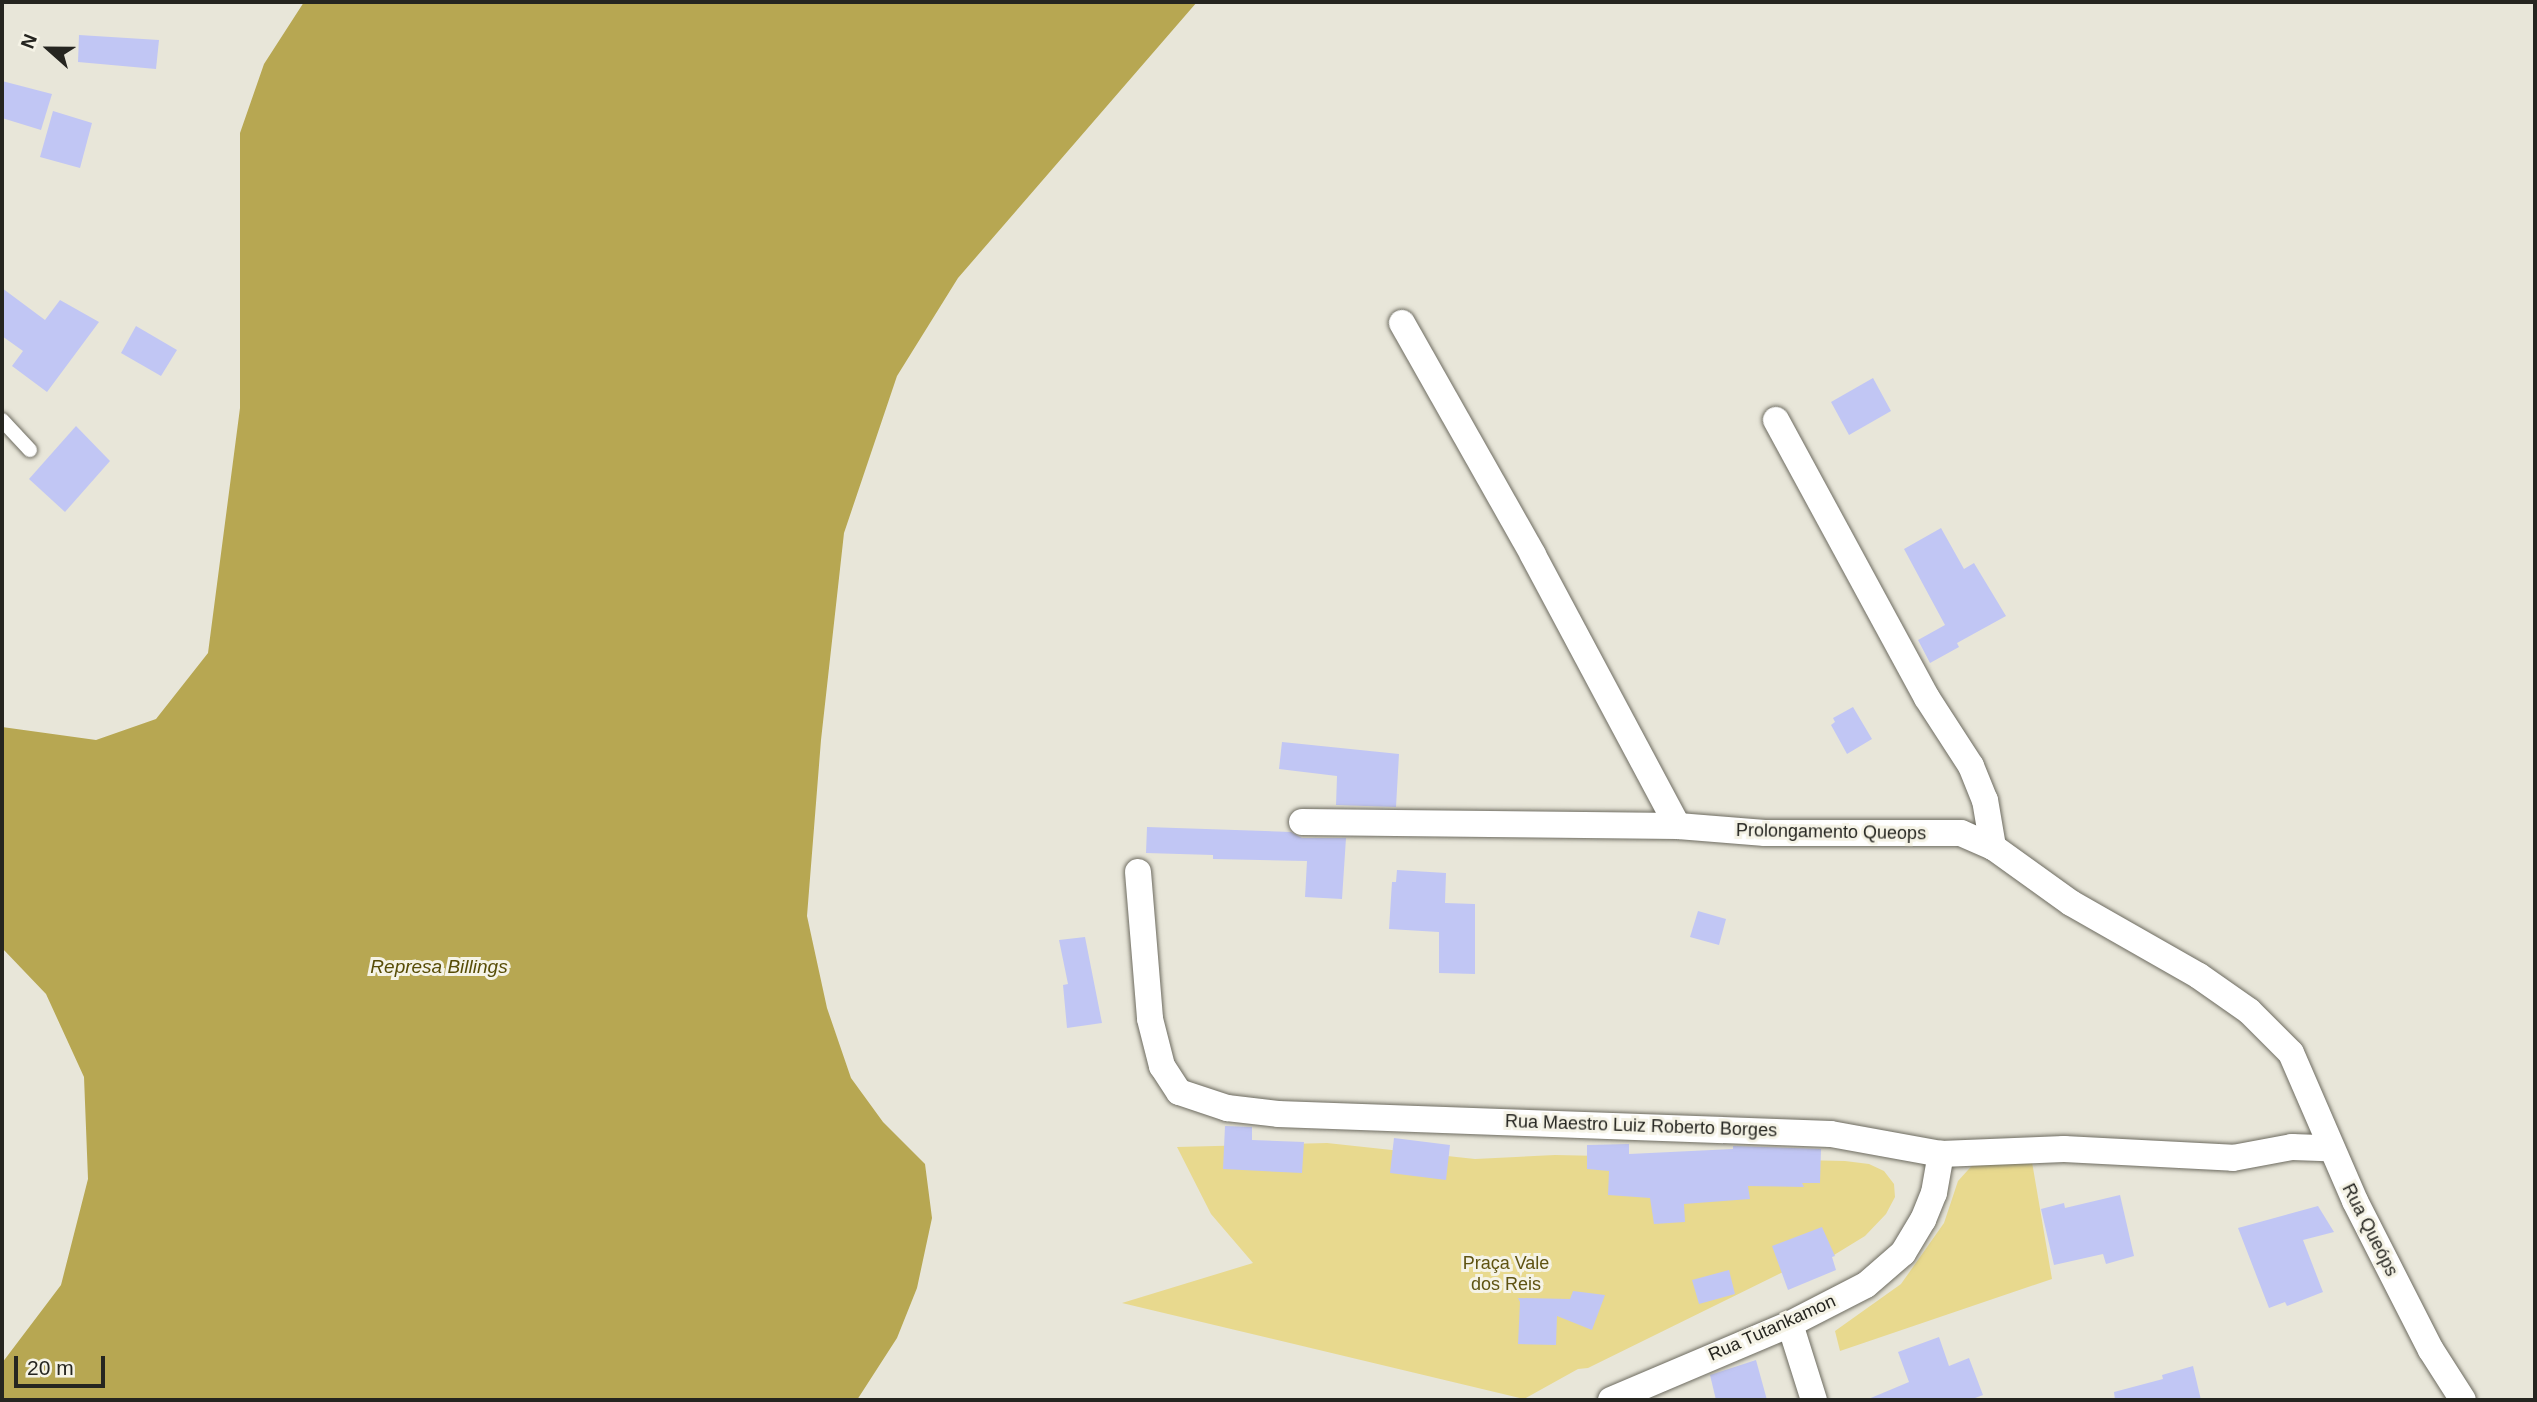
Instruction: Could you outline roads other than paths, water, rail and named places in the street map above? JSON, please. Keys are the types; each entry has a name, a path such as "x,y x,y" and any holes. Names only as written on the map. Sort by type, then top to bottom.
{"street":[{"path":"1402,323 1532,555 1678,827"},
{"path":"1776,421 1927,698 1971,766 1985,800 1993,847"},
{"name":"Prolongamento Queops","path":"1302,822 1678,827 1765,833 1961,833 1993,847 2071,903 2199,976 2249,1011 2291,1053"},
{"name":"Rua Maestro Luiz Roberto Borges","path":"1138,872 1150,1019 1162,1066 1179,1092 1227,1108 1279,1114 1831,1133 1941,1154 2064,1149 2233,1157 2292,1147 2330,1148"},
{"name":"Rua Queóps","path":"2291,1053 2330,1148 2431,1350 2463,1400"},
{"name":"Rua Tutankamon","path":"1611,1400 1790,1324 1866,1284 1903,1253 1923,1220 1934,1193 1941,1154"},
{"path":"1790,1324 1814,1400"}],"lane":[{"path":"2,420 30,450"}],"water":[{"name":"Represa Billings","path":"304,2 1197,2 958,278 897,376 844,533 821,740 807,916 827,1008 851,1078 883,1122 925,1164 932,1218 917,1288 897,1338 857,1400 2,1400 2,1363 61,1285 88,1179 84,1077 46,994 2,948 2,727 96,740 156,719 208,653 240,408 240,133 264,64"}],"park label":[{"name":"Praça Vale dos Reis","path":"1506,1274"}]}
